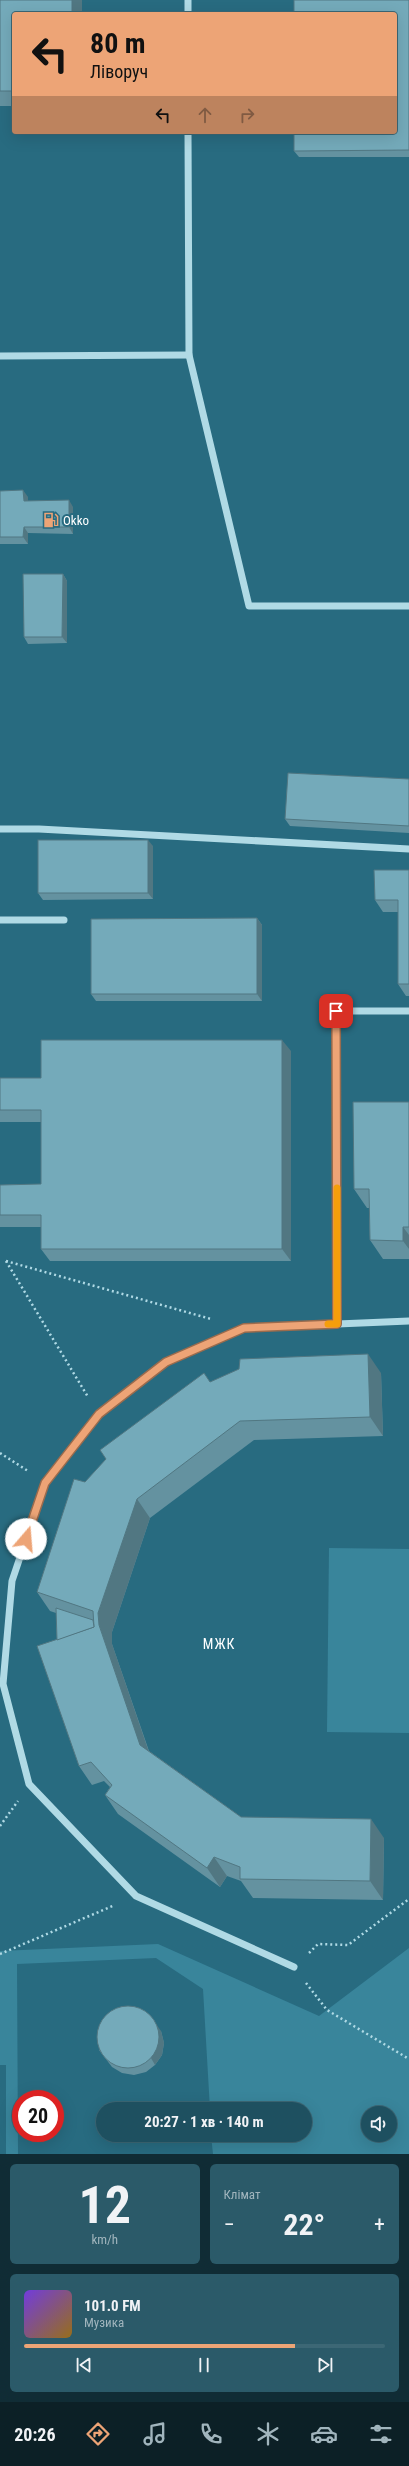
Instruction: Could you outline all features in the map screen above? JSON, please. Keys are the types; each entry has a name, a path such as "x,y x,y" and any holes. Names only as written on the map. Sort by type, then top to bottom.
{"lane":[{"path":"188,0 188,12"},
{"path":"188,134 189,355 249,606 409,606"},
{"path":"0,356 189,355"},
{"path":"0,828 409,849"},
{"path":"0,920 64,920"},
{"path":"337,1324 336,1011 409,1011"},
{"path":"294,1967 136,1896 29,1784 2,1684 12,1581 45,1483 99,1414 166,1362 244,1328 409,1321"}],"path":[{"path":"99,1414 6,1261 244,1328"},
{"path":"0,1452 45,1483"},
{"path":"0,1826 29,1784"},
{"path":"0,1954 136,1896"},
{"path":"318,1944 348,1945 409,1898"},
{"path":"294,1967 327,2010 409,2059"}],"shaded area":[{"path":"329,1548 409,1549 409,1733 327,1732"},
{"path":"158,1944 319,2016 409,1948 409,2154 213,2154 212,2142 312,2142 312,2102 210,2102 203,1989 156,1958 17,1964 18,2090 12,2090 12,2142 18,2142 18,2154 6,2154 6,2065 0,2065 0,1951"}],"building":[{"path":"0,0 72,0 72,12 12,12 12,91 0,91"},
{"path":"294,0 409,0 409,150 294,151 294,134 397,134 397,12 294,12"},
{"path":"23,490 24,501 69,500 69,527 24,527 23,537 0,537 0,491"},
{"path":"23,574 63,574 62,637 24,637"},
{"path":"288,773 409,779 409,826 285,819"},
{"path":"38,840 148,840 148,893 38,893"},
{"path":"374,870 409,870 409,984 398,984 398,900 375,900"},
{"path":"257,918 257,994 91,994 91,919"},
{"path":"41,1040 282,1040 282,1249 41,1249 41,1215 0,1215 0,1185 41,1184 41,1110 0,1110 0,1078 41,1078"},
{"path":"353,1102 409,1102 409,1227 403,1227 403,1241 370,1240 369,1189 354,1189"},
{"path":"368,1354 370,1417 240,1421 137,1499 98,1613 99,1625 140,1745 241,1817 371,1819 370,1881 240,1879 240,1867 214,1857 207,1868 105,1795 112,1785 91,1762 79,1766 37,1646 94,1627 93,1611 37,1592 74,1479 85,1482 106,1459 100,1450 204,1373 210,1382 239,1369 240,1359"},
{"path":"56,1608 93,1620 94,1627 57,1640"},
{"path":"128,2006 145,2011 150,2015 154,2020 159,2037 154,2054 150,2059 145,2063 128,2068 111,2063 106,2059 102,2054 97,2037 102,2020 106,2015 111,2011"}],"slow traffic":[{"path":"328,1324 337,1324 337,1188"}],"place":[{"name":"Okko","path":"51,520"}],"district":[{"name":"МЖК","path":"219,1644"}],"route":[{"path":"26,1539 45,1483 99,1414 166,1362 244,1328 337,1324 336,1011"}]}
